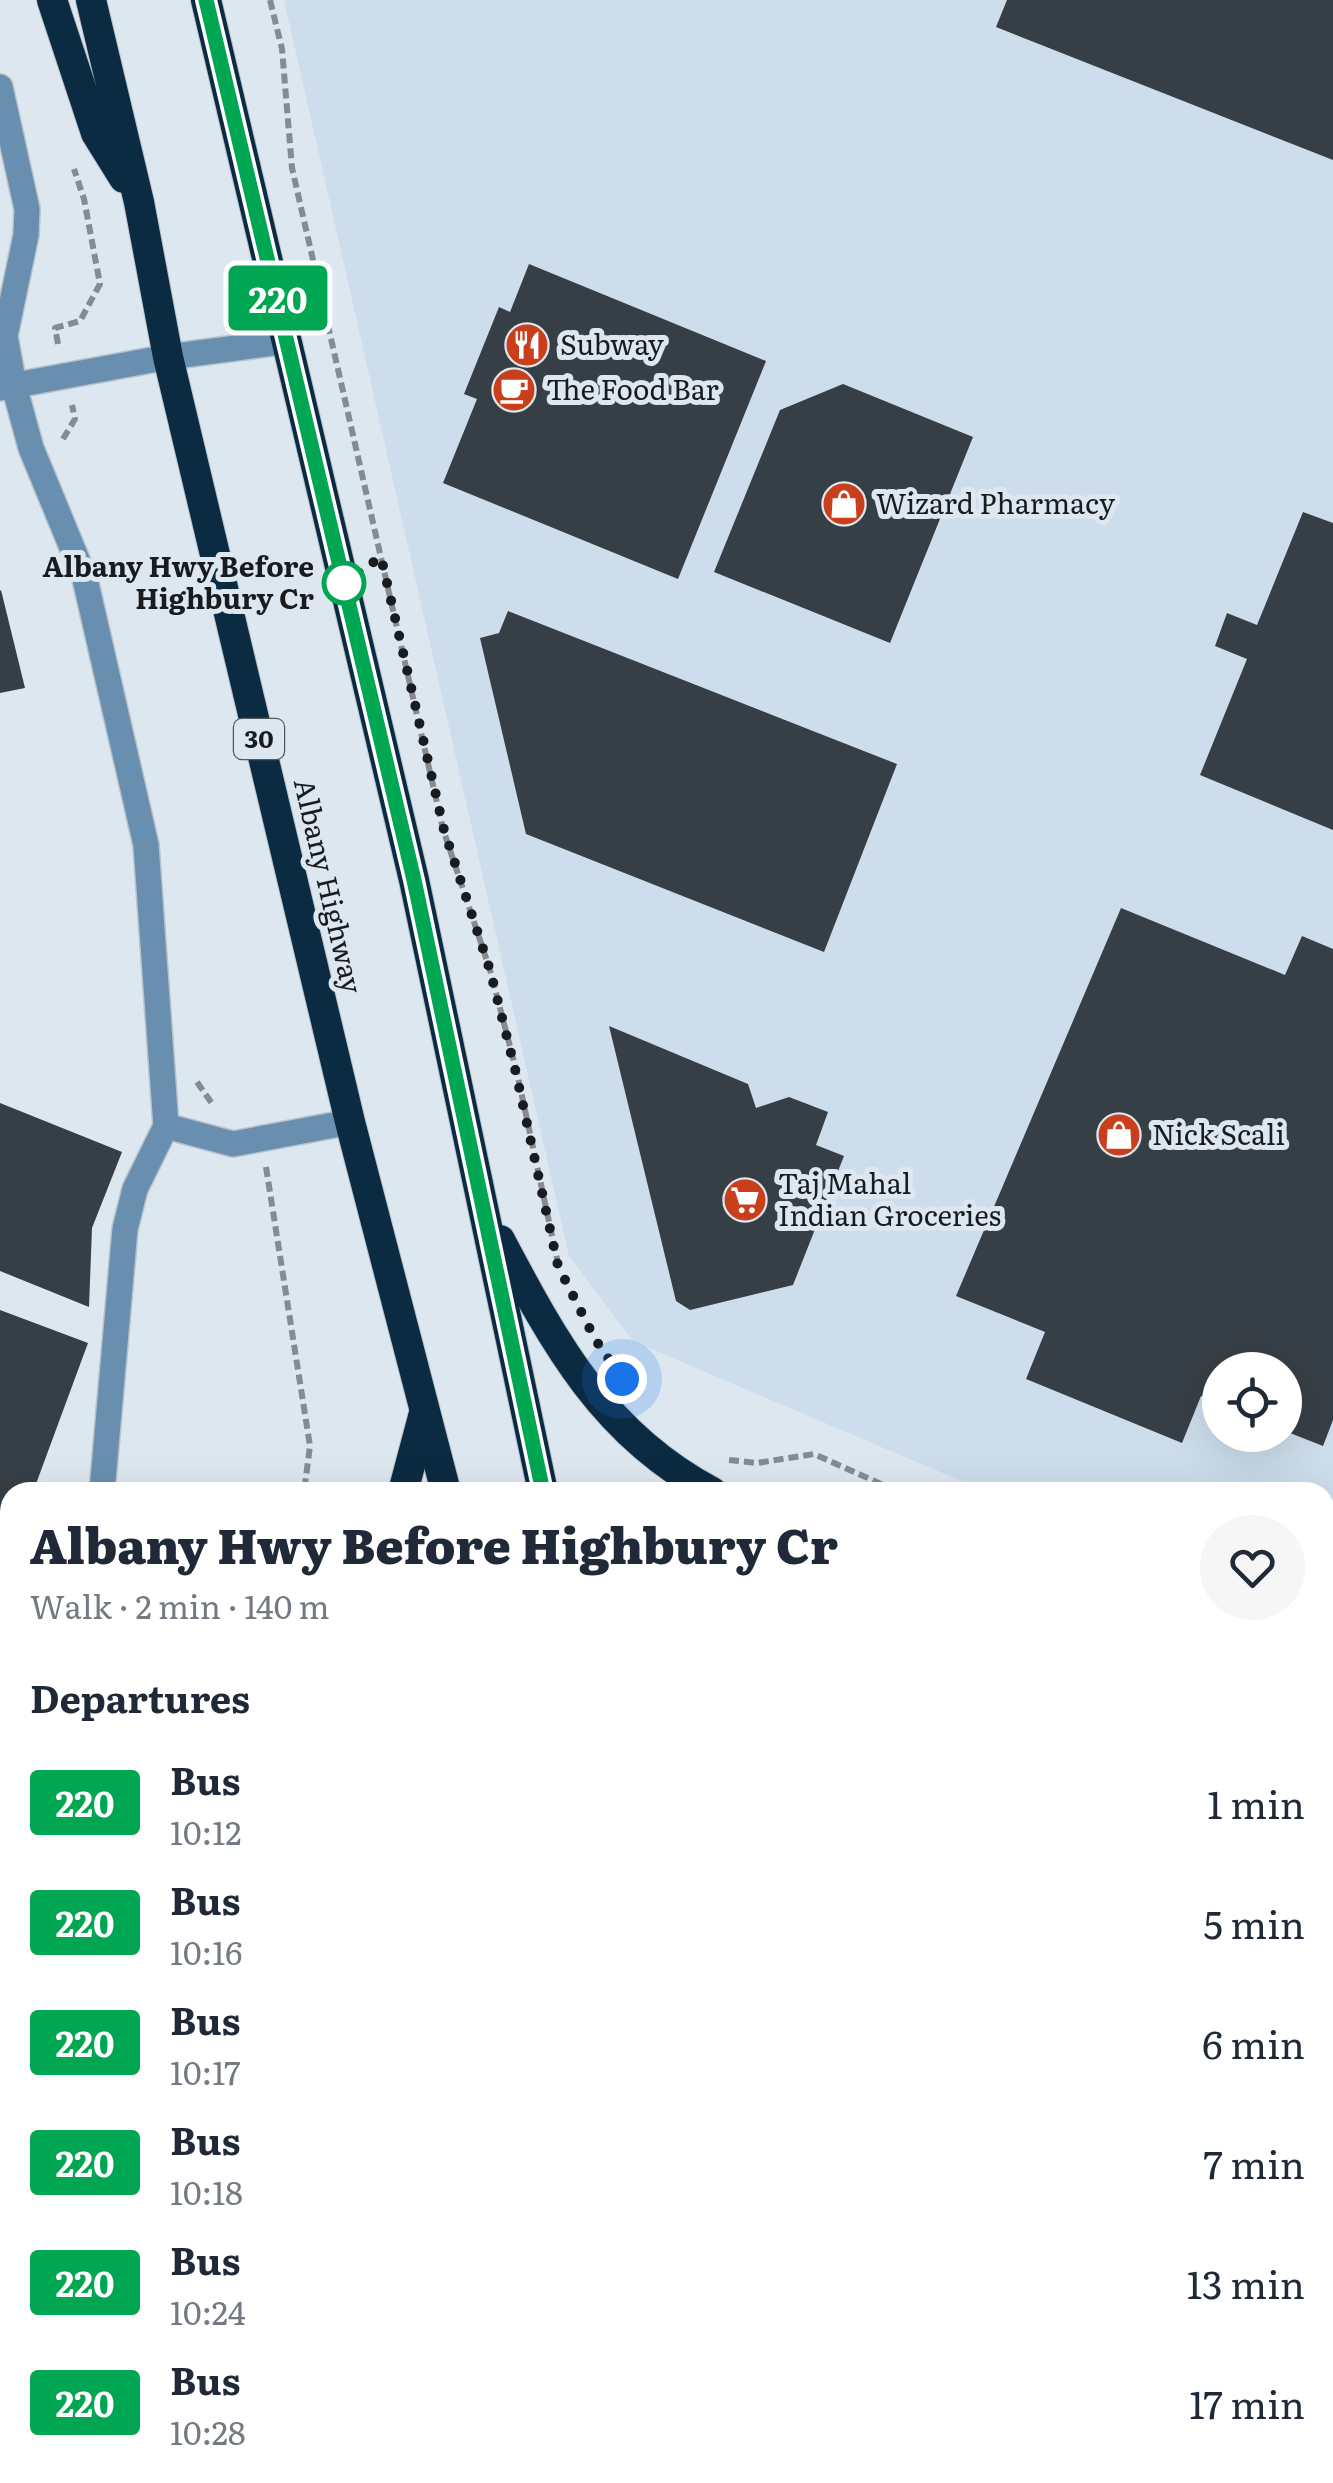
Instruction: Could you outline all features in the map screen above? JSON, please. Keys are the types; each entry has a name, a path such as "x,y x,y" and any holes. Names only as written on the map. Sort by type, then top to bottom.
{"highway":[{"name":"30","path":"52,0 96,132 139,202"},
{"name":"Albany Highway","path":"91,0 139,202 168,357 350,1122 444,1482"},
{"path":"206,0 414,880 541,1482"},
{"path":"483,1206 550,1334 606,1410 643,1448 696,1482"},
{"path":"406,1482 425,1408"}],"street":[{"path":"0,87 27,210 26,235 6,336 7,387 85,579 146,845 166,1126 135,1189 125,1229 103,1482"},
{"path":"7,387 168,357 288,341"},
{"path":"166,1126 233,1144 350,1122"}],"path":[{"path":"270,0 282,49 292,168 444,830 490,970 558,1266 566,1280"},
{"path":"724,1459 757,1464 814,1454 877,1482"}],"shaded area":[{"path":"284,0 1333,0 1333,1482 964,1482 633,1341 569,1256"}],"building":[{"path":"1007,0 1333,0 1333,160 996,27"},
{"path":"529,264 766,361 678,579 443,483 477,399 464,394 499,307 510,312"},
{"name":"Wizard Pharmacy","path":"843,384 973,437 890,643 714,572 780,410"},
{"path":"1303,512 1333,523 1333,830 1200,775 1247,659 1215,646 1227,613 1257,625"},
{"path":"0,591 25,688 0,693"},
{"path":"508,611 897,764 824,952 526,834 480,638 499,633"},
{"path":"1121,908 1285,975 1302,936 1333,949 1333,1420 1323,1446 1302,1438 1302,1352 1202,1352 1202,1396 1182,1443 1026,1379 1045,1332 956,1296"},
{"path":"609,1026 748,1084 756,1108 789,1097 828,1112 816,1145 844,1156 793,1285 690,1310 676,1301"},
{"path":"0,1103 122,1152 92,1228 89,1307 0,1271"},
{"path":"0,1310 88,1343 37,1482 0,1482"}],"bus line":[{"name":"220","path":"206,0 414,880 541,1482"}],"place":[{"name":"Subway","path":"527,345"},
{"name":"The Food Bar","path":"514,390"},
{"name":"Wizard Pharmacy","path":"844,504"},
{"name":"Albany Hwy Before Highbury Cr","path":"344,583"},
{"name":"Nick Scali","path":"1119,1135"},
{"name":"Taj Mahal Indian Groceries","path":"745,1200"}],"route":[{"path":"344,583 381,557 444,830 490,970 516,1073 558,1266 595,1339 622,1379"}]}
